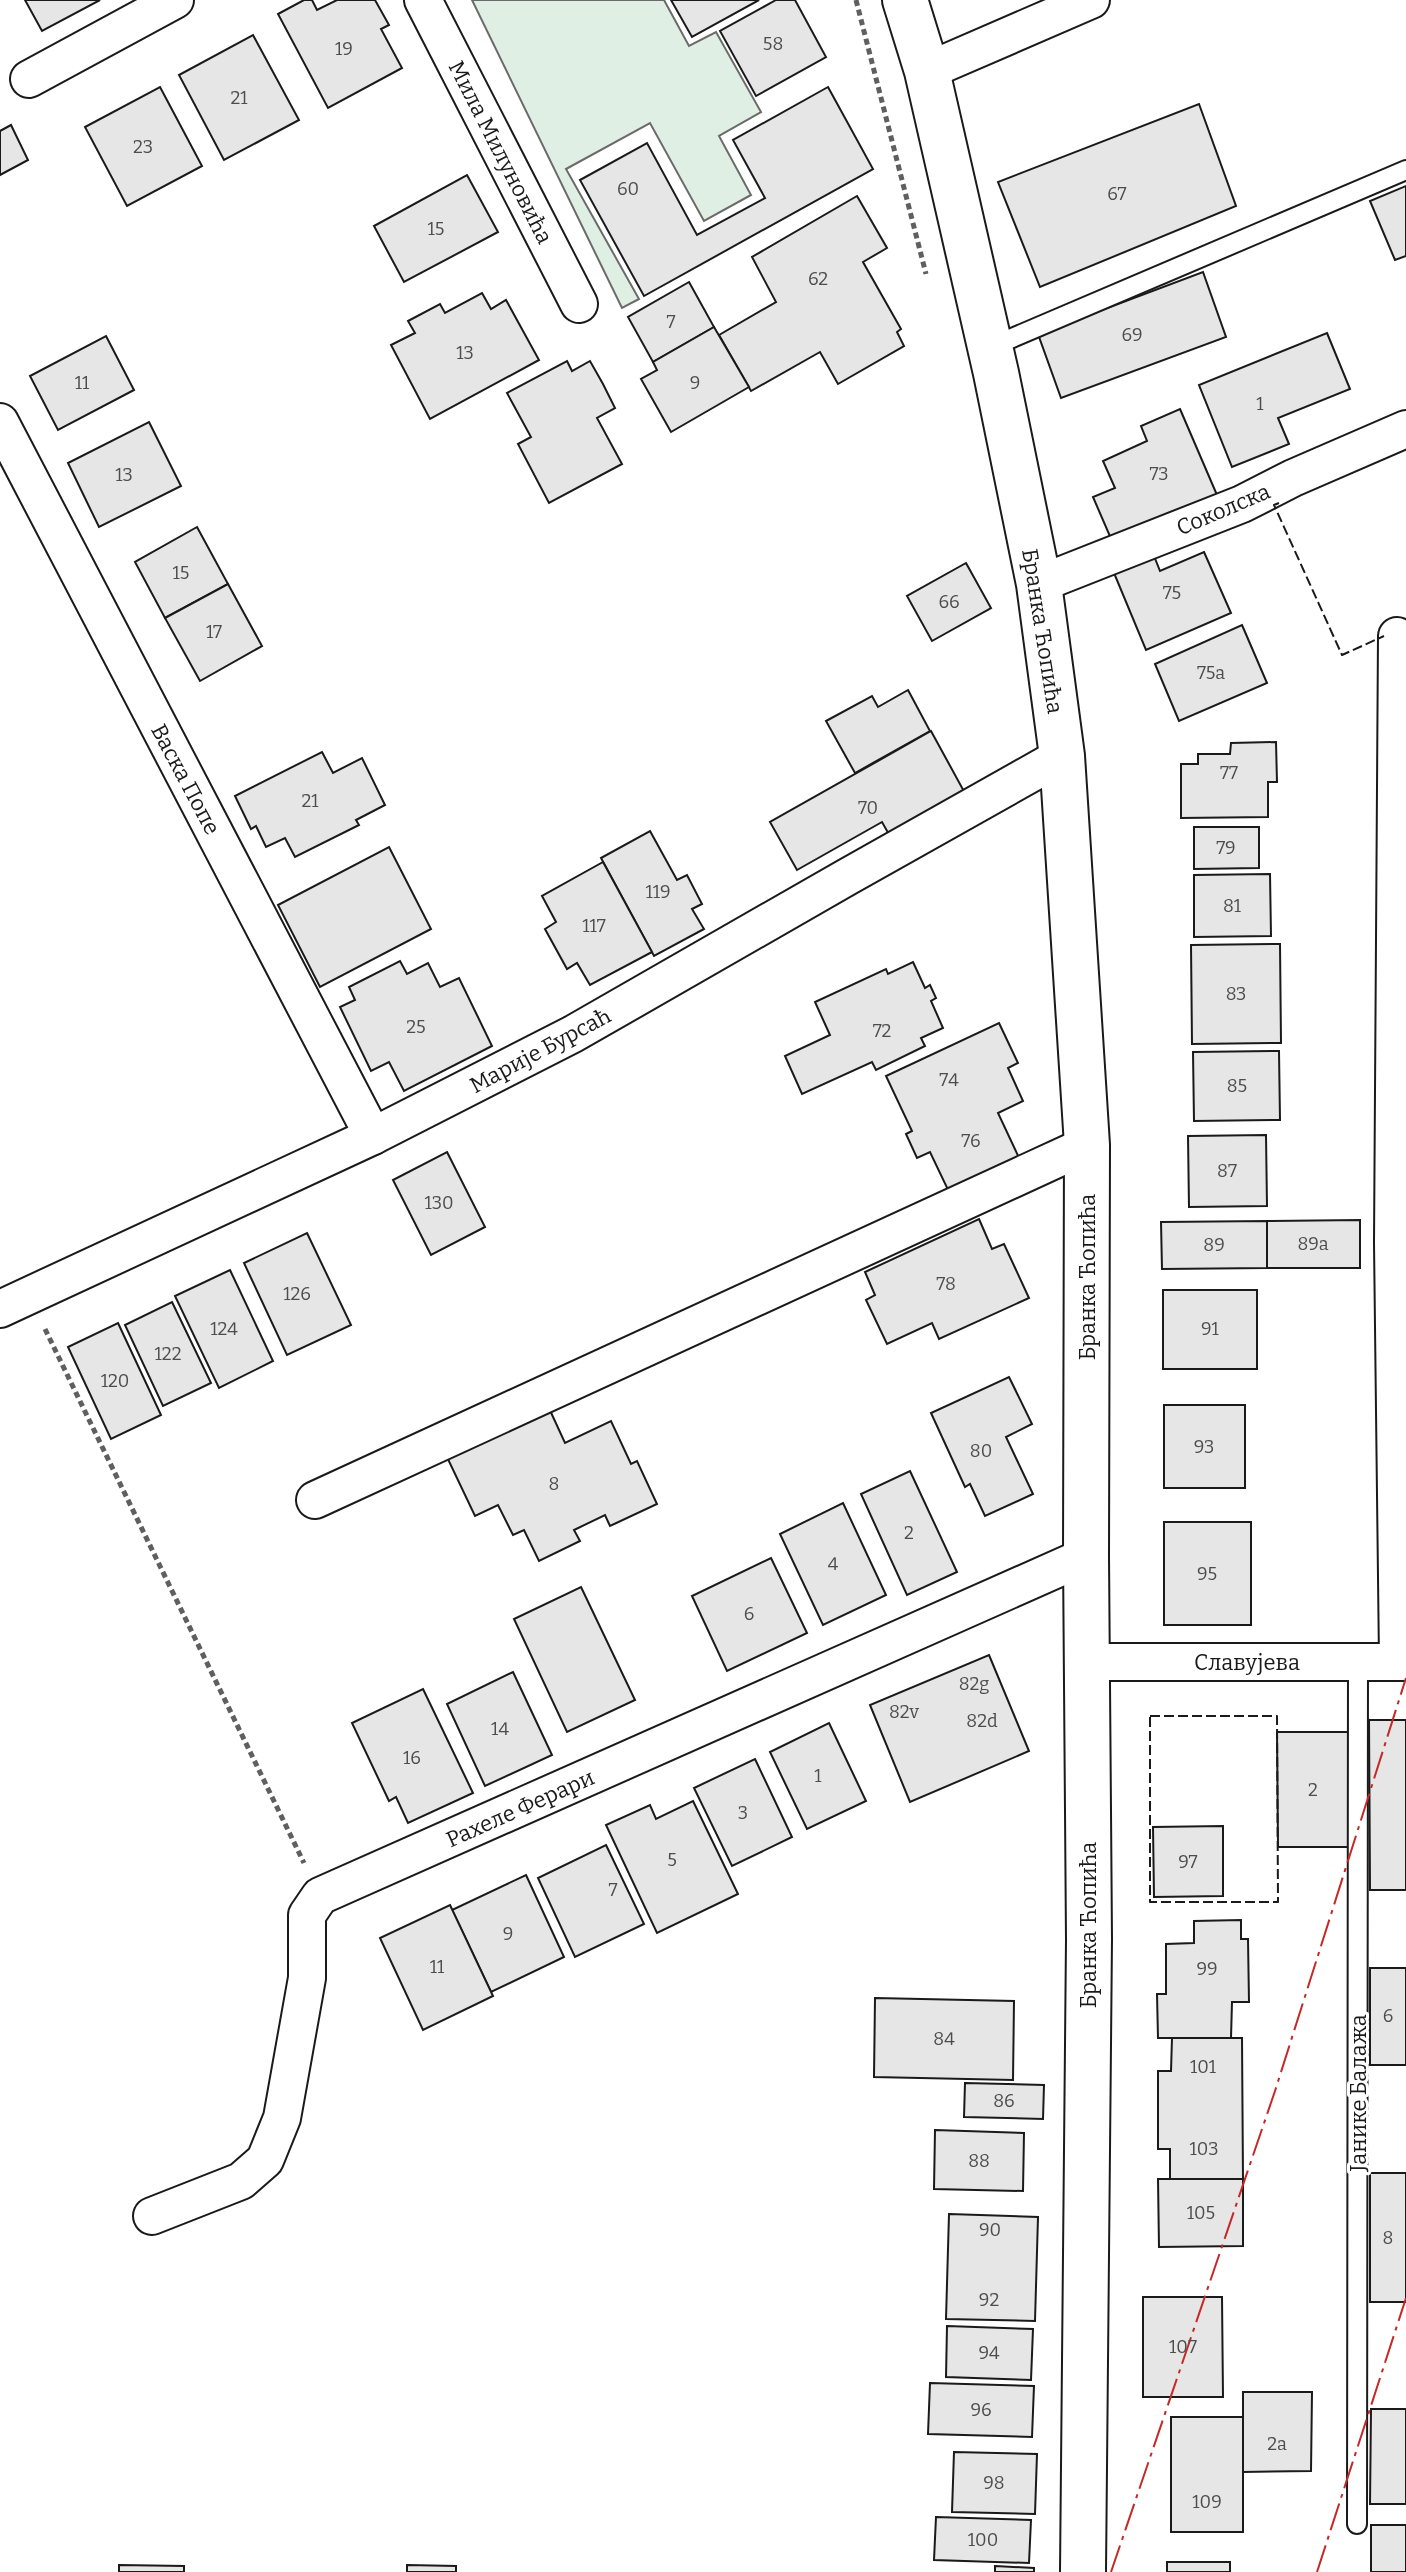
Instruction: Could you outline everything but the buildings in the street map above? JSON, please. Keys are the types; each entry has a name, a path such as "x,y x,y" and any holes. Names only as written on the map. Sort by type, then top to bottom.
{"street":[{"path":"29,79 175,0"},
{"name":"Мила Милуновића","path":"423,0 579,304"},
{"name":"Бранка Ћопића","path":"905,0 927,71 991,347 1039,584 1062,756 1087,1145 1089,1939 1083,2572"},
{"path":"927,71 1091,0"},
{"name":"Васка Попе","path":"0,422 373,1136"},
{"name":"Соколска","path":"1039,584 1242,504 1293,478 1406,429"},
{"path":"1397,636 1393,1243 1402,1661"},
{"name":"Марије Бурсаћ","path":"15,1302 373,1136 573,1034 1062,756"},
{"path":"315,1500 1087,1145"},
{"name":"Рахеле Ферари","path":"320,1896 1086,1556"},
{"name":"Славујева","path":"1088,1662 1402,1661"},
{"path":"152,2216 241,2181 265,2160 282,2118 307,1978 307,1915 320,1896"}],"lane":[{"path":"991,347 1406,170"},
{"name":"Јанике Балажа","path":"1357,2524 1358,1661"}],"path":[{"path":"856,0 927,278"},
{"path":"15,1302 320,1896"}],"green space":[{"path":"472,0 664,0 689,46 716,32 761,112 719,136 751,195 704,221 650,123 566,169 639,299 622,308"}],"fence":[{"path":"1279,503 1274,505 1342,655 1384,636"},
{"path":"1150,1716 1277,1716 1278,1902 1150,1902 1150,1716"}],"power":[{"path":"1111,2572 1275,2091 1406,1678"},
{"path":"1317,2572 1406,2298"}]}
